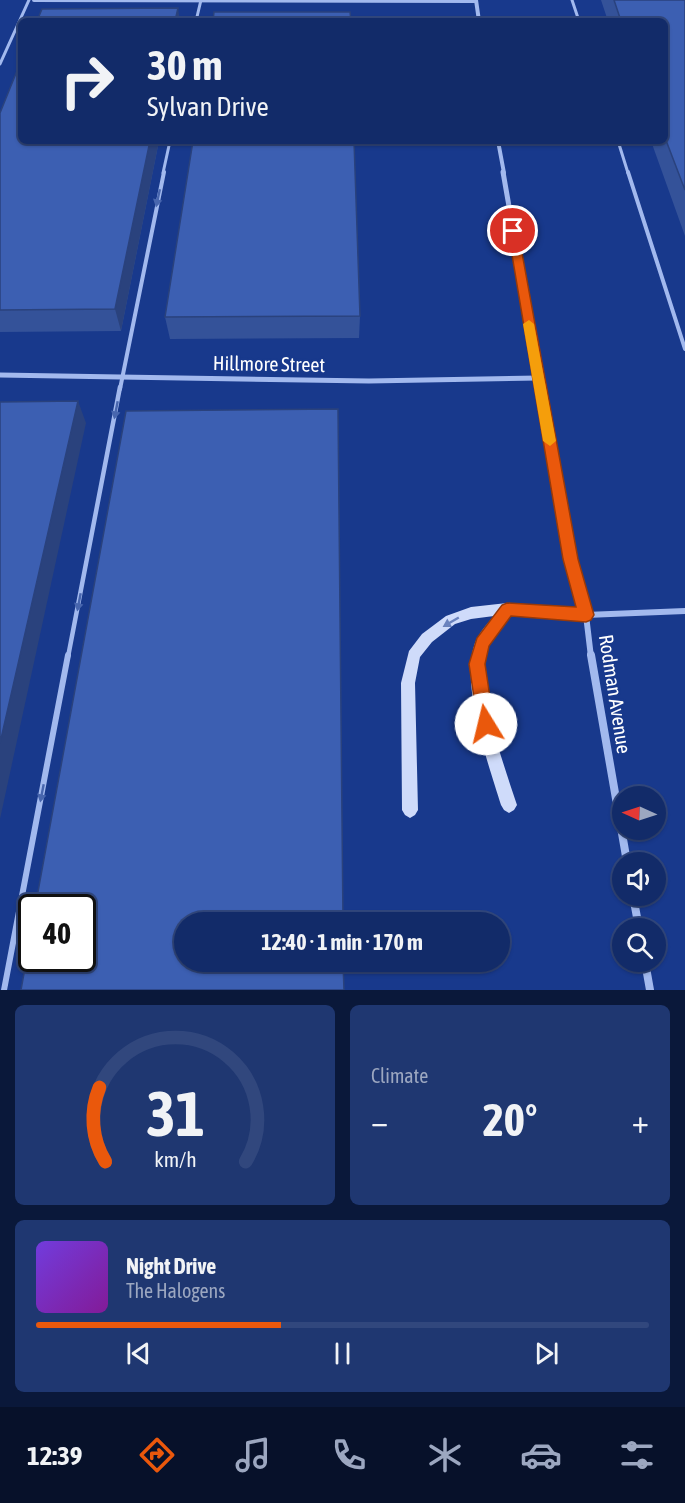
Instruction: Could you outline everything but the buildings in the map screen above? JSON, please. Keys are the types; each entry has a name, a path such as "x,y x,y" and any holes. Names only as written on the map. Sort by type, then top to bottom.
{"street":[{"path":"34,0 476,0 479,18"},
{"name":"Rodman Avenue","path":"499,144 570,559 586,615 593,672 625,852"},
{"name":"Hillmore Street","path":"0,375 369,381 538,378"},
{"path":"507,609 482,643 477,664 486,724 509,805"},
{"path":"410,810 408,683 414,655 427,638 451,620 471,613 507,609 586,615 685,611"},
{"path":"647,972 650,990"}],"lane":[{"path":"21,18 29,0"},
{"path":"197,18 201,0"},
{"path":"572,0 578,18"},
{"path":"0,64 18,24"},
{"path":"4,990 122,377 169,144"},
{"path":"619,144 685,349"}],"slow traffic":[{"path":"529,324 550,441"}],"route":[{"path":"486,724 477,664 482,643 507,609 586,615 570,559 513,231"}]}
